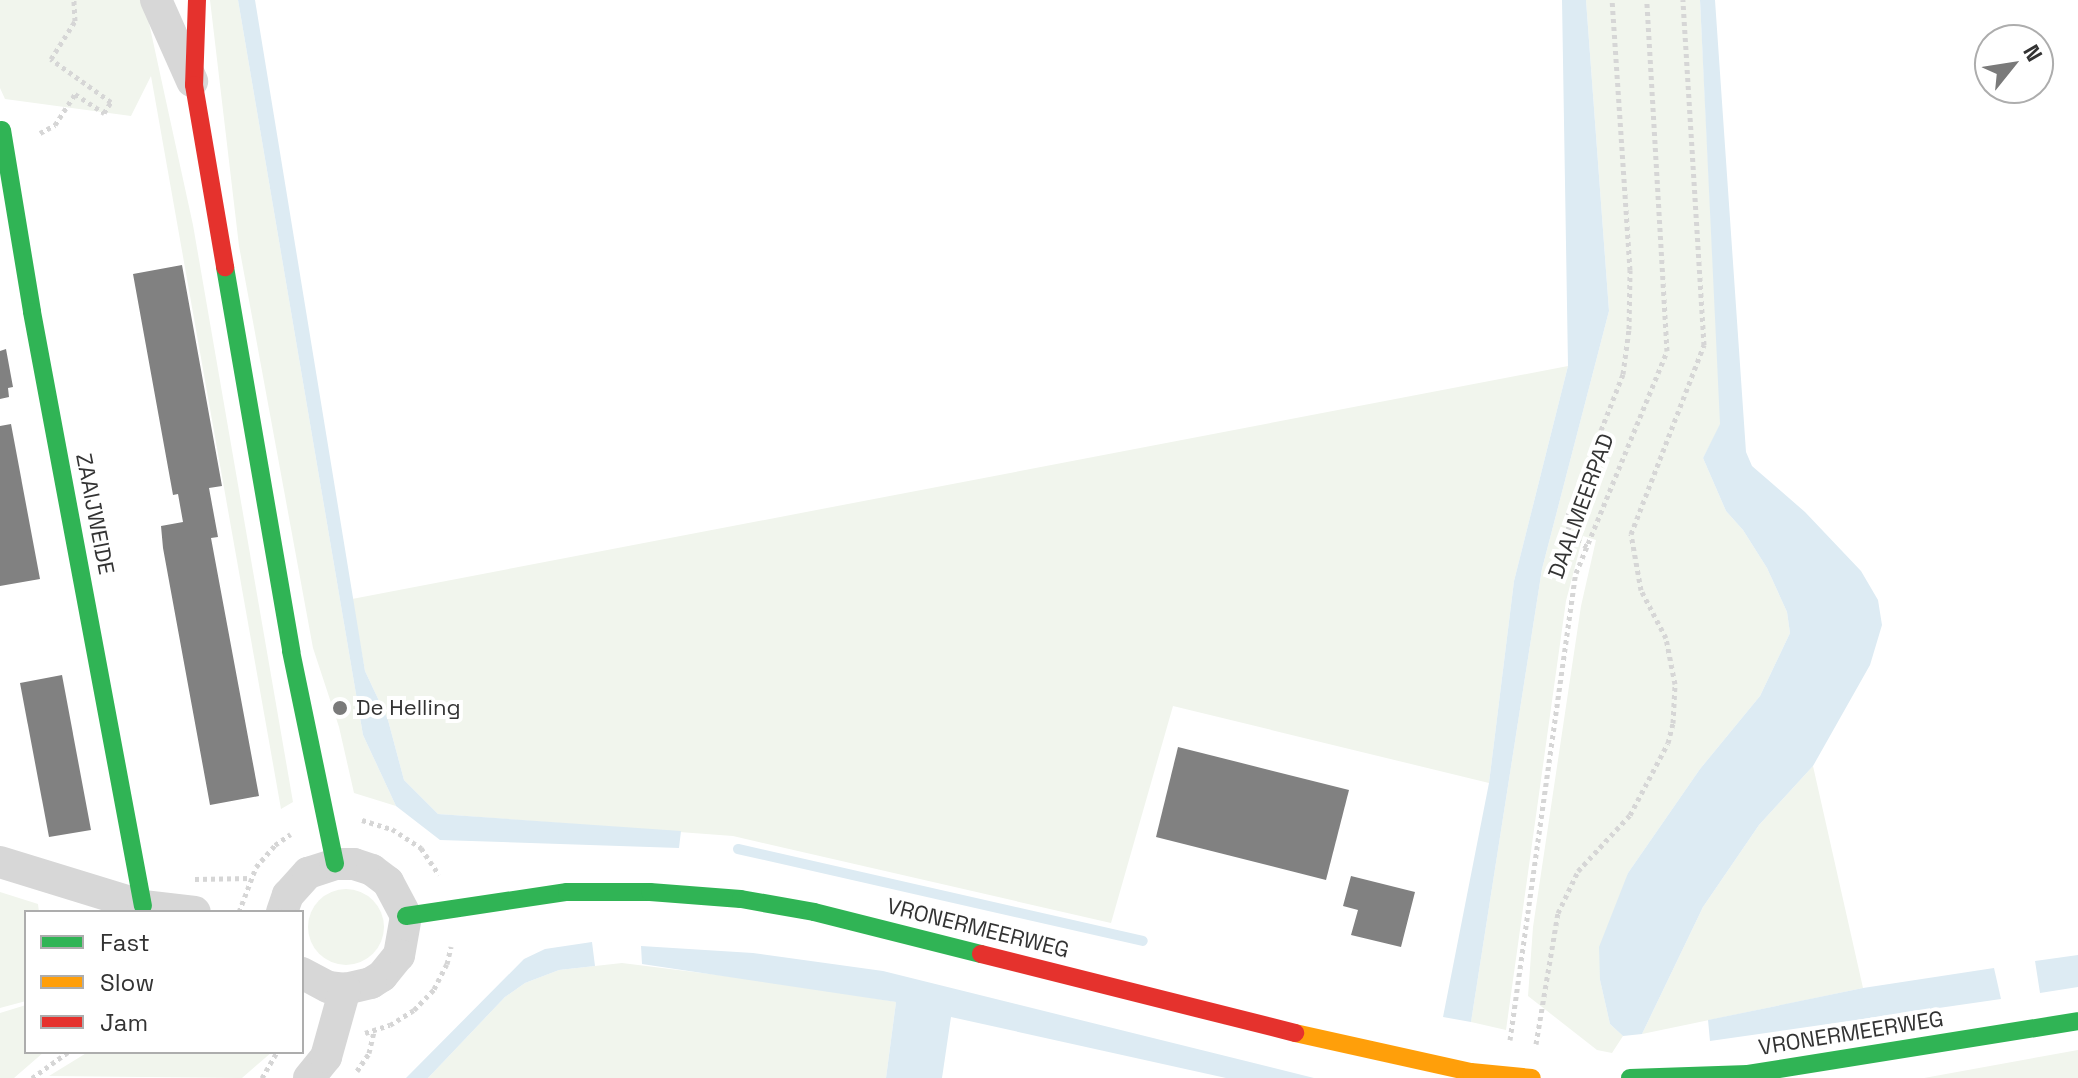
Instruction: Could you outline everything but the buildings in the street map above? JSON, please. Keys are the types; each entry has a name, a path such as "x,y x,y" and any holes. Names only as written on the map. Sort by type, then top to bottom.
{"street":[{"path":"156,0 194,85"},
{"path":"197,0 194,85 291,651 335,864"},
{"name":"ZAAIJWEIDE","path":"2,130 143,906"},
{"path":"0,862 143,906 178,910"},
{"path":"283,910 297,883 321,867 354,864 372,870 388,882 406,916 404,943 392,966 371,983 345,989 328,987 304,974"},
{"name":"VRONERMEERWEG","path":"406,916 567,892 650,892 741,899 814,912 1305,1036 1505,1078 1532,1078"},
{"path":"309,1078 326,1057 345,989"},
{"name":"VRONERMEERWEG","path":"1630,1078 1748,1074 2078,1021"}],"path":[{"path":"55,125 75,94 104,113 111,102 51,59 75,21 74,0"},
{"path":"1587,547 1573,537 1567,524 1569,512 1623,374 1629,317 1630,270 1612,0"},
{"name":"DAALMEERPAD","path":"1505,1078 1576,573 1667,351 1647,0"},
{"path":"1532,1078 1539,1014 1558,913 1578,871 1630,815 1668,743 1673,723 1675,684 1666,638 1641,590 1631,534 1704,345 1683,0"},
{"path":"351,1078 369,1053 374,1031"},
{"path":"32,1078 65,1054"},
{"path":"262,1078 276,1054"}],"shaded area":[{"path":"0,0 144,0 193,225 293,802 281,809 151,76 131,116 5,99 0,88"},
{"path":"210,0 238,0 363,735 396,806 354,793 339,727 313,648 239,246"},
{"path":"238,0 255,0 365,671 388,720 404,780 438,814 681,831 679,848 440,840 396,806 363,735"},
{"path":"1562,0 1586,0 1609,311 1542,569 1471,1022 1443,1017 1489,783 1514,581 1568,366"},
{"path":"1586,0 1700,0 1721,424 1703,458 1726,511 1743,530 1767,568 1787,612 1790,633 1760,696 1700,769 1628,873 1600,980 1610,1024 1623,1036 1612,1053 1597,1050 1528,996 1533,927 1581,606 1596,540 1583,536 1566,601 1506,1030 1471,1022 1542,569 1609,311"},
{"path":"1700,0 1715,0 1746,452 1752,466 1805,512 1861,571 1878,600 1882,625 1870,665 1813,766 1759,825 1703,907 1642,1034 1623,1036 1610,1024 1600,980 1599,947 1628,873 1700,769 1760,696 1790,633 1787,612 1767,568 1743,530 1726,511 1703,458 1720,424"},
{"path":"1568,366 1514,581 1489,783 1173,706 1111,923 733,836 438,814 404,780 388,720 365,671 352,599"},
{"path":"1813,766 1863,988 1642,1034 1703,907 1759,825"},
{"path":"339,889 353,889 367,895 378,906 384,927 381,942 373,954 353,965 339,965 325,959 314,948 308,934 308,920 314,906 325,895"},
{"path":"0,892 38,904 39,910 24,910 24,1002 0,1008"},
{"path":"592,942 595,966 559,970 525,983 505,997 428,1078 406,1078 524,959 545,949"},
{"path":"641,946 753,953 883,971 1314,1078 1226,1078 951,1017 942,1078 886,1078 896,1002 642,964"},
{"path":"2078,955 2078,987 2040,993 2035,961"},
{"path":"622,963 791,984 896,1002 886,1078 428,1078 505,997 525,983 559,970"},
{"path":"1994,968 2001,999 1710,1041 1708,1020 1863,988"},
{"path":"24,1006 24,1054 42,1054 14,1078 0,1078 0,1013"},
{"path":"2078,1050 2078,1078 1924,1078"},
{"path":"85,1054 270,1054 242,1078 49,1076"}],"waterway":[{"path":"738,849 1143,941"}],"traffic: fast":[{"path":"2,130 32,312 143,906"},
{"path":"225,267 291,651 335,864"},
{"path":"406,916 567,892 650,892 741,899 814,912 981,954"},
{"path":"1630,1078 1748,1074 2078,1021"}],"traffic: slow":[{"path":"1295,1033 1471,1072 1532,1078"}],"traffic: jam":[{"path":"197,0 194,85 225,267"},
{"path":"981,954 1295,1033"}],"place":[{"name":"De Helling","path":"340,708"}]}
